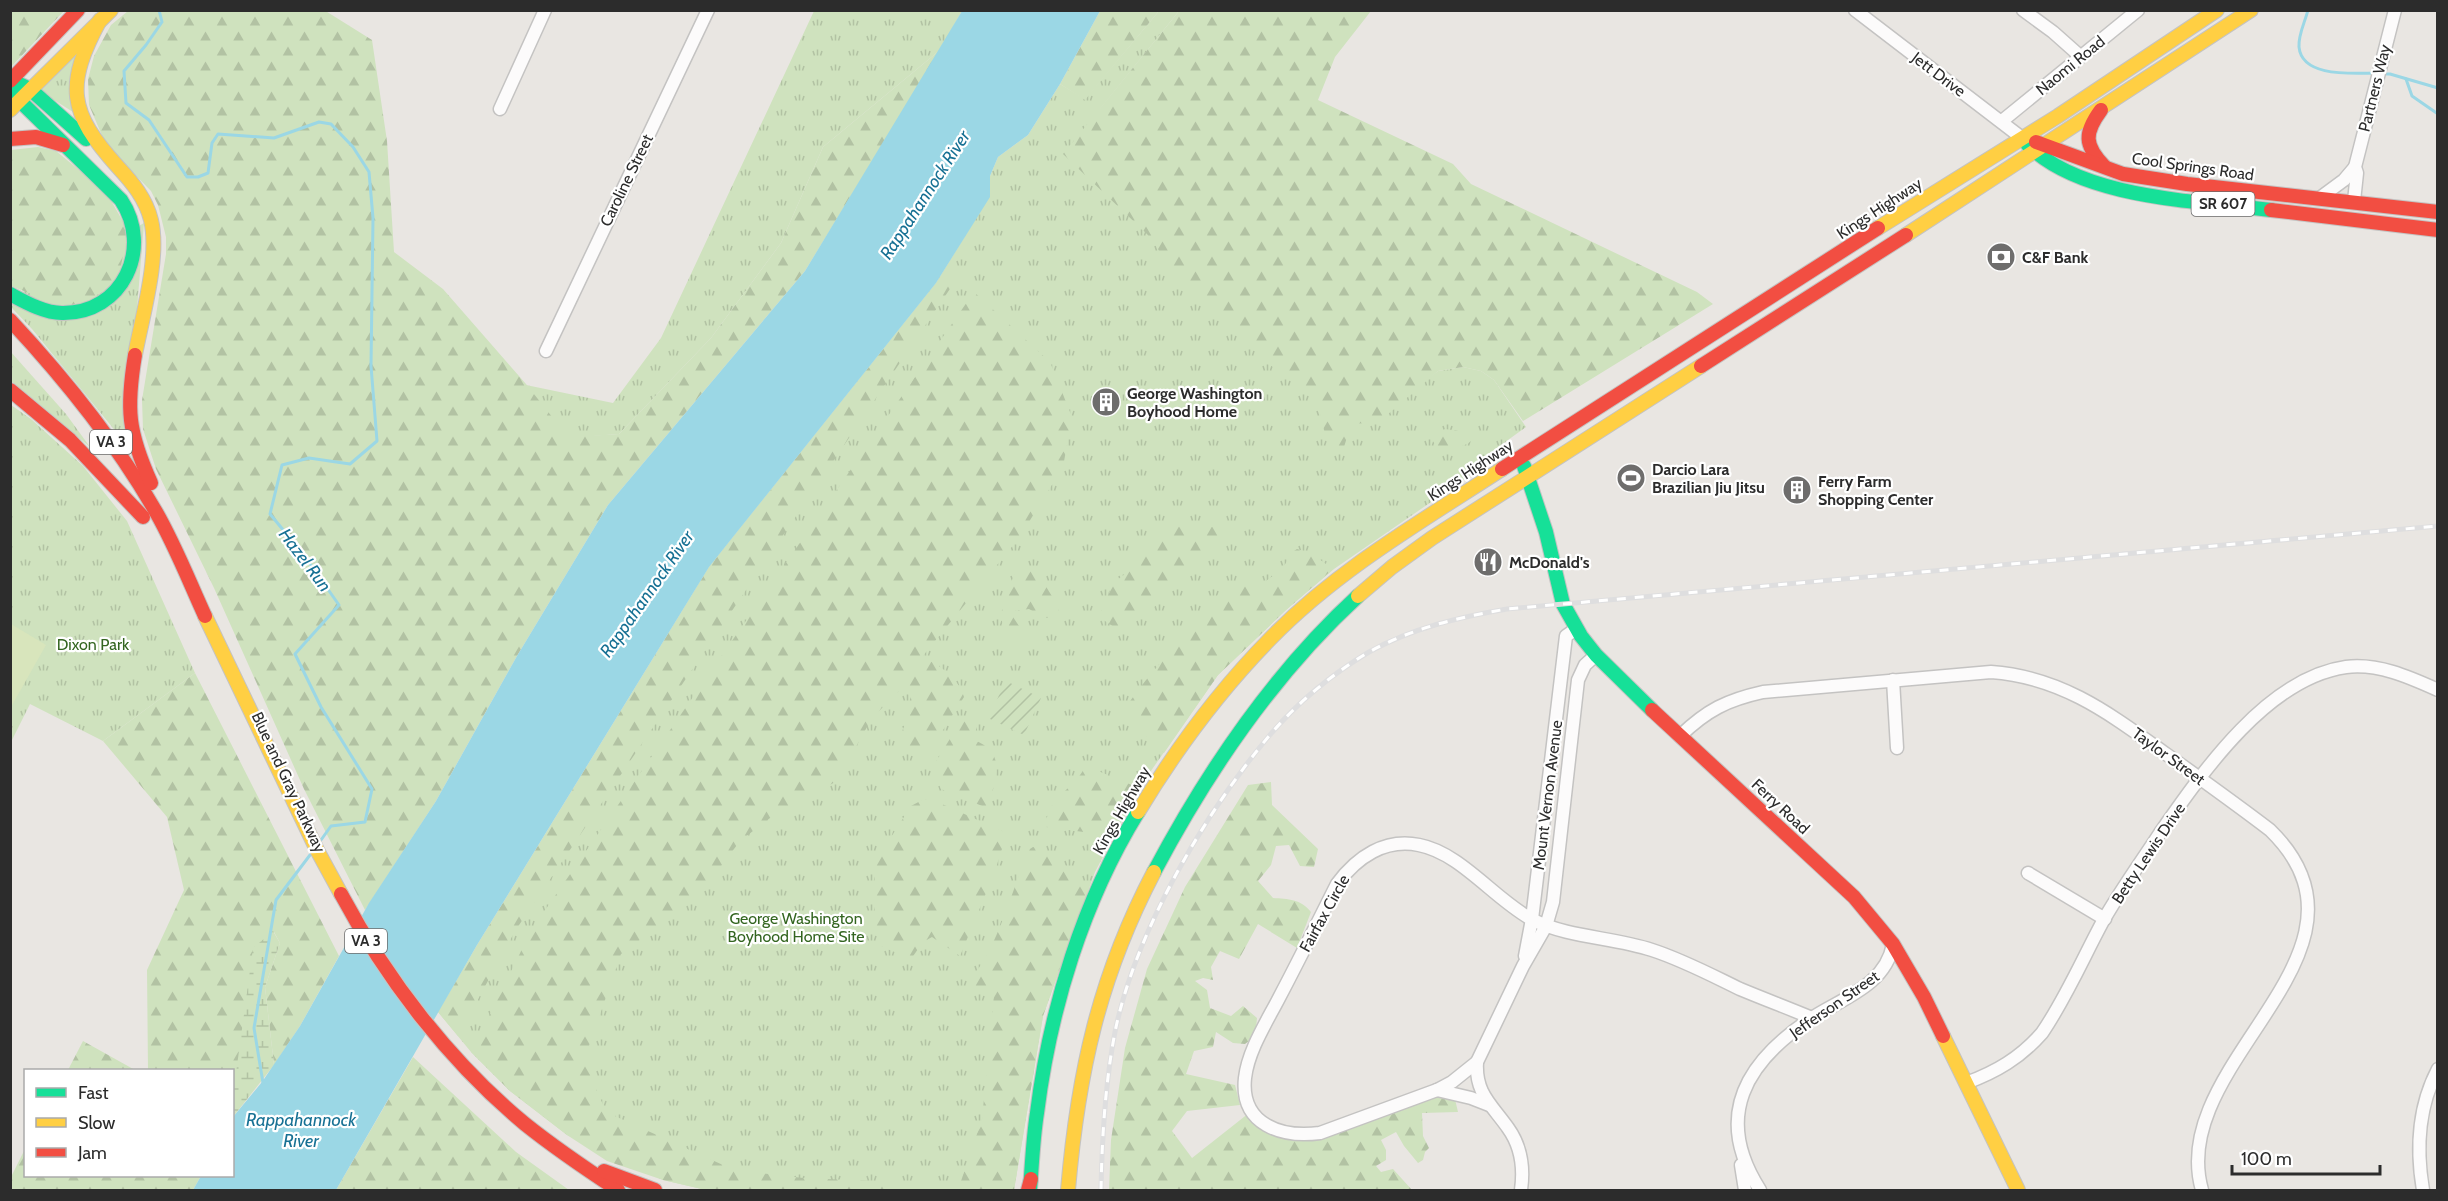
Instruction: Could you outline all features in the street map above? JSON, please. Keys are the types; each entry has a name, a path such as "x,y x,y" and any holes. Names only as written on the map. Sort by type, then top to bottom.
{"main road":[{"path":"11,81 78,10"},
{"name":"Kings Highway","path":"1030,1187 1041,1074 1050,1029 1065,977 1098,888 1120,841 1178,746 1235,675 1298,613 1398,536 1917,202 2022,138 2217,10"},
{"path":"1068,1191 1072,1131 1091,1027 1103,985 1135,905 1157,862 1202,786 1287,671 1341,611 1396,564 1528,475 2039,149 2251,10"},
{"path":"15,105 105,15"},
{"path":"105,15 86,45 80,61 75,87 77,104 86,130 137,188 151,219 154,246 129,395 129,410 135,445 190,579"},
{"path":"11,81 30,89 108,157"},
{"path":"10,294 51,311 62,313 86,309 104,300 120,288 133,266 136,241 134,228 124,204 68,147 15,105 11,81"},
{"path":"2102,108 2091,124 2087,138 2092,154 2104,166"},
{"path":"10,139 36,137 68,147"},
{"name":"Cool Springs Road","path":"2022,138 2039,149 2056,167 2120,189 2159,196 2438,230"},
{"name":"Cool Springs Road","path":"2039,149 2104,166 2123,174 2187,184 2438,212"},
{"path":"2295,213 2313,206 2346,208 2354,201"},
{"name":"Blue and Gray Parkway","path":"10,320 58,372 108,437 157,514 190,579 322,860 368,943 461,1074 520,1137 596,1191"},
{"name":"Blue and Gray Parkway","path":"10,340 80,420 143,517 285,809 310,867"},
{"path":"10,390 70,440 143,517"},
{"name":"Ferry Road","path":"1521,457 1546,532 1563,604 1576,629 1596,655 1832,876 1874,919 1893,944 1924,997 2018,1191"},
{"name":"Blue and Gray Parkway","path":"428,1047 519,1118"},
{"path":"519,1118 562,1155 618,1191"},
{"name":"VA 3","path":"519,1118 565,1150 596,1167 655,1191"}],"street":[{"path":"500,109 545,10"},
{"name":"Caroline Street","path":"546,351 708,10"},
{"name":"Jett Drive","path":"1855,10 2022,138"},
{"path":"2023,10 2080,56"},
{"name":"Naomi Road","path":"2002,121 2138,10"},
{"name":"Partners Way","path":"2354,201 2357,173 2355,166 2394,10"},
{"path":"2321,198 2344,180 2355,166"},
{"name":"Mount Vernon Avenue","path":"1523,966 1532,919 1566,636 1576,629"},
{"name":"Mount Vernon Avenue","path":"1477,1062 1523,966 1546,926 1557,876 1578,680 1585,665 1596,655"},
{"name":"Betty Lewis Drive","path":"1966,1083 2001,1068 2029,1047 2042,1033 2105,919 2140,863 2200,778 2233,736 2250,719 2282,695 2320,674 2347,667 2372,667 2413,679 2438,690"},
{"name":"Taylor Street","path":"1680,736 1706,713 1739,697 1799,688 1991,672 2034,678 2074,694 2102,709 2270,830 2281,841 2300,871 2308,908 2306,936 2296,962 2217,1094 2204,1124 2198,1159 2202,1191"},
{"path":"1893,680 1896,748"},
{"name":"Fairfax Circle","path":"1477,1062 1452,1082 1437,1090 1350,1124 1320,1133 1306,1135 1279,1132 1260,1121 1249,1105 1244,1081 1246,1070 1263,1030 1337,884 1352,866 1369,853 1392,844 1412,844 1431,849 1463,868 1532,919 1546,926 1652,950 1812,1018"},
{"path":"2028,873 2105,919"},
{"name":"Jefferson Street","path":"1760,1191 1738,1143 1740,1100 1752,1076 1776,1046 1812,1018 1874,980 1888,963 1893,944"},
{"path":"1477,1062 1476,1072 1480,1089 1516,1142 1522,1167 1521,1191"},
{"path":"2423,1191 2420,1126 2426,1097 2438,1069"},
{"path":"1437,1090 1471,1098 1491,1106"},
{"path":"1738,1143 1744,1191"}],"green space":[{"path":"324,10 372,40 387,141 394,252 443,289 526,384 568,437 619,434 711,338 781,243 823,147 940,50 805,271 608,505 517,656 436,801 365,910 304,789 214,588 156,469 143,429 142,400 166,254 166,237 158,205 151,191 106,145 89,105 88,79 94,56 111,25 128,11"},
{"path":"11,11 64,11 11,67"},
{"path":"814,11 962,11 940,50 823,147 781,243 711,338 619,434 567,438 526,385 613,403 661,338"},
{"path":"1100,11 1159,11 1085,100 1060,84"},
{"name":"George Washington Boyhood Home Site","path":"1159,11 1179,11 1100,109 1419,385 1438,371 1463,367 1481,371 1494,380 1526,427 1501,445 1505,451 1334,569 1286,610 1218,675 1139,788 1095,872 1043,1016 1014,1190 706,1190 663,1180 567,1135 510,1091 471,1052 438,1012 709,567 936,283 989,197 990,176 998,157 1028,135 1060,84 1085,99"},
{"path":"1179,11 1371,11 1335,57 1318,100 1453,164 1471,184 1697,292 1713,304 1523,421 1494,380 1481,371 1463,367 1438,371 1387,415 1367,423 1351,424 1344,447 1335,449 1328,446 1320,414 1304,388 1264,361 1250,337 1192,295 1147,234 1063,154"},
{"path":"82,42 73,112 40,91"},
{"path":"38,147 56,151 106,192 128,230 117,286 67,308 11,286 11,150"},
{"path":"144,223 126,444 32,329 11,307 10,299"},
{"path":"947,266 958,277 515,931 458,1036 438,1012 709,567 936,283"},
{"path":"974,292 1050,362 1072,417 1063,467 1019,538 922,657 948,672 964,697 924,760 899,748 902,731 913,704 903,687 872,718 837,781 770,818 740,841 697,898 621,954 589,1046 590,1074 606,1112 734,1170 803,1178 873,1181 902,1190 706,1190 663,1180 607,1161 567,1135 510,1091 471,1052 532,929"},
{"path":"10,351 66,414 90,447 11,381"},
{"name":"Dixon Park","path":"11,405 31,419 83,466 127,521 195,673 103,741 30,704 11,742"},
{"path":"1445,429 1463,433 1472,440 1461,446 1438,448 1432,440 1434,434"},
{"path":"1235,525 1239,533 1182,571 1160,602 1147,613 1114,627 1099,617 1113,583 1125,574 1156,530 1164,526 1219,527"},
{"path":"1297,549 1312,554 1333,569 1218,675 1164,753 1122,713 1131,699 1222,591 1233,587 1261,584 1283,567"},
{"path":"1023,566 1037,569 1040,573 1058,606 1059,617 1045,618 1029,609 1014,611 1013,617 1025,635 1025,641 1014,645 1003,626 1002,608 1016,570"},
{"path":"11,624 46,645 11,707"},
{"path":"195,673 339,956 300,1026 274,1065 265,987 280,943 274,932 234,1091 234,1069 148,1069 147,970 184,890 167,817 103,741"},
{"path":"1006,681 1041,698 1024,735 988,718"},
{"path":"964,716 974,718 977,725 974,740 992,752 995,760 996,778 987,808 941,789 932,768"},
{"path":"1091,768 1139,788 1114,836 1046,827 1047,817 1055,802 1084,769"},
{"path":"1271,782 1272,805 1318,849 1314,867 1300,866 1289,845 1276,846 1271,865 1258,881 1273,898 1299,902 1311,912 1297,948 1258,924 1239,959 1220,951 1211,967 1213,980 1203,978 1195,981 1207,990 1210,1008 1231,1016 1243,1006 1257,1018 1256,1027 1253,1036 1245,1044 1233,1043 1216,1032 1213,1047 1194,1051 1186,1074 1235,1085 1240,1105 1187,1111 1172,1131 1192,1158 1249,1113 1318,1139 1435,1094 1454,1095 1458,1112 1422,1113 1423,1136 1429,1148 1423,1160 1418,1163 1396,1132 1381,1140 1386,1150 1386,1160 1376,1166 1381,1172 1393,1169 1412,1190 1109,1190 1111,1140 1125,1048 1147,969 1185,887 1248,785"},
{"path":"924,799 933,800 1007,833 994,874 960,956 932,937 923,942 911,959 878,945 873,893 877,859 911,806"},
{"path":"1033,847 1049,853 1064,864 1086,893 1043,1016 1014,1190 958,1190 982,1119 994,995 967,982 977,971 993,942 1024,862"},
{"path":"273,931 280,943 265,987 274,1065 234,1116 234,1088 253,948"},
{"path":"83,1041 133,1069 69,1069"},
{"path":"413,1057 516,1152 569,1190 336,1190"},
{"path":"24,1151 24,1177 200,1177 193,1190 11,1190 11,1177"}],"water":[{"name":"Rappahannock River","path":"962,11 1100,11 1060,84 1028,135 998,157 990,176 990,197 936,283 709,567 477,945 336,1190 193,1190 200,1177 234,1177 234,1116 262,1082 300,1026 369,903 436,801 517,656 608,505 805,271"}],"waterway":[{"name":"Hazel Run","path":"159,10 162,22 124,71 126,103 149,120 187,177 198,177 208,173 212,143 218,134 274,138 319,122 331,124 353,147 369,172 373,218 371,366 377,441 350,464 309,458 282,465 270,514 303,554 339,605 295,654 321,707 372,789 365,822 331,826 321,840"},
{"path":"2308,10 2299,47 2302,57 2309,64 2330,72 2376,73"},
{"path":"2382,74 2390,74 2438,88"},
{"path":"2406,79 2412,96 2438,114"},
{"name":"Hazel Run","path":"263,1083 254,1028 276,900 310,855"}],"railway":[{"path":"1101,1190 1105,1111 1115,1032 1138,955 1175,876 1220,801 1269,736 1303,701 1328,680 1385,644 1436,624 1507,609 2438,526"}],"traffic: fast":[{"path":"11,80 30,89 86,139"},
{"path":"10,294 55,313 83,310 101,303 116,290 126,275 132,257 134,238 130,219 121,200 19,100 11,80"},
{"path":"2028,145 2051,163 2078,177 2109,187 2176,200 2271,210"},
{"path":"1524,466 1546,532 1563,604 1581,636 1596,655 1652,710"},
{"path":"1154,872 1196,798 1244,725 1298,658 1358,596"},
{"path":"1030,1190 1034,1132 1043,1074 1060,996 1085,919 1118,846 1138,812"}],"traffic: slow":[{"path":"10,110 111,10"},
{"path":"1878,228 2058,116 2217,10"},
{"path":"1906,235 2251,10"},
{"path":"100,20 81,63 77,81 77,97 89,130 101,148 138,191 151,220 152,269 135,355"},
{"path":"1358,596 1392,567 1432,538 1701,366"},
{"path":"1138,812 1183,743 1216,700 1251,659 1296,614 1381,548 1502,469"},
{"path":"205,616 317,850 341,894"},
{"path":"1068,1190 1078,1106 1094,1026 1119,950 1154,872"},
{"path":"1943,1036 2018,1190"}],"traffic: jam":[{"path":"10,81 78,10"},
{"path":"2101,110 2091,126 2089,139 2093,152 2104,166"},
{"path":"10,139 36,137 63,145"},
{"path":"2036,142 2123,174 2187,184 2438,212"},
{"path":"2271,210 2438,230"},
{"path":"1502,469 1878,228"},
{"path":"1701,366 1906,235"},
{"path":"10,320 70,388 124,461 163,525 205,616"},
{"path":"135,355 130,391 131,420 133,434 151,483"},
{"path":"10,390 70,440 143,517"},
{"path":"1652,710 1854,897 1893,944 1924,997 1943,1036"},
{"path":"341,894 379,958 400,988 422,1018 471,1074 525,1124 618,1190"},
{"path":"604,1171 655,1190"},
{"path":"1028,1190 1031,1179"}],"place":[{"name":"C&F Bank","path":"2001,257"},
{"name":"George Washington Boyhood Home","path":"1106,402"},
{"name":"Darcio Lara Brazilian Jiu Jitsu","path":"1631,478"},
{"name":"Ferry Farm Shopping Center","path":"1797,490"},
{"name":"McDonald's","path":"1488,562"}]}
